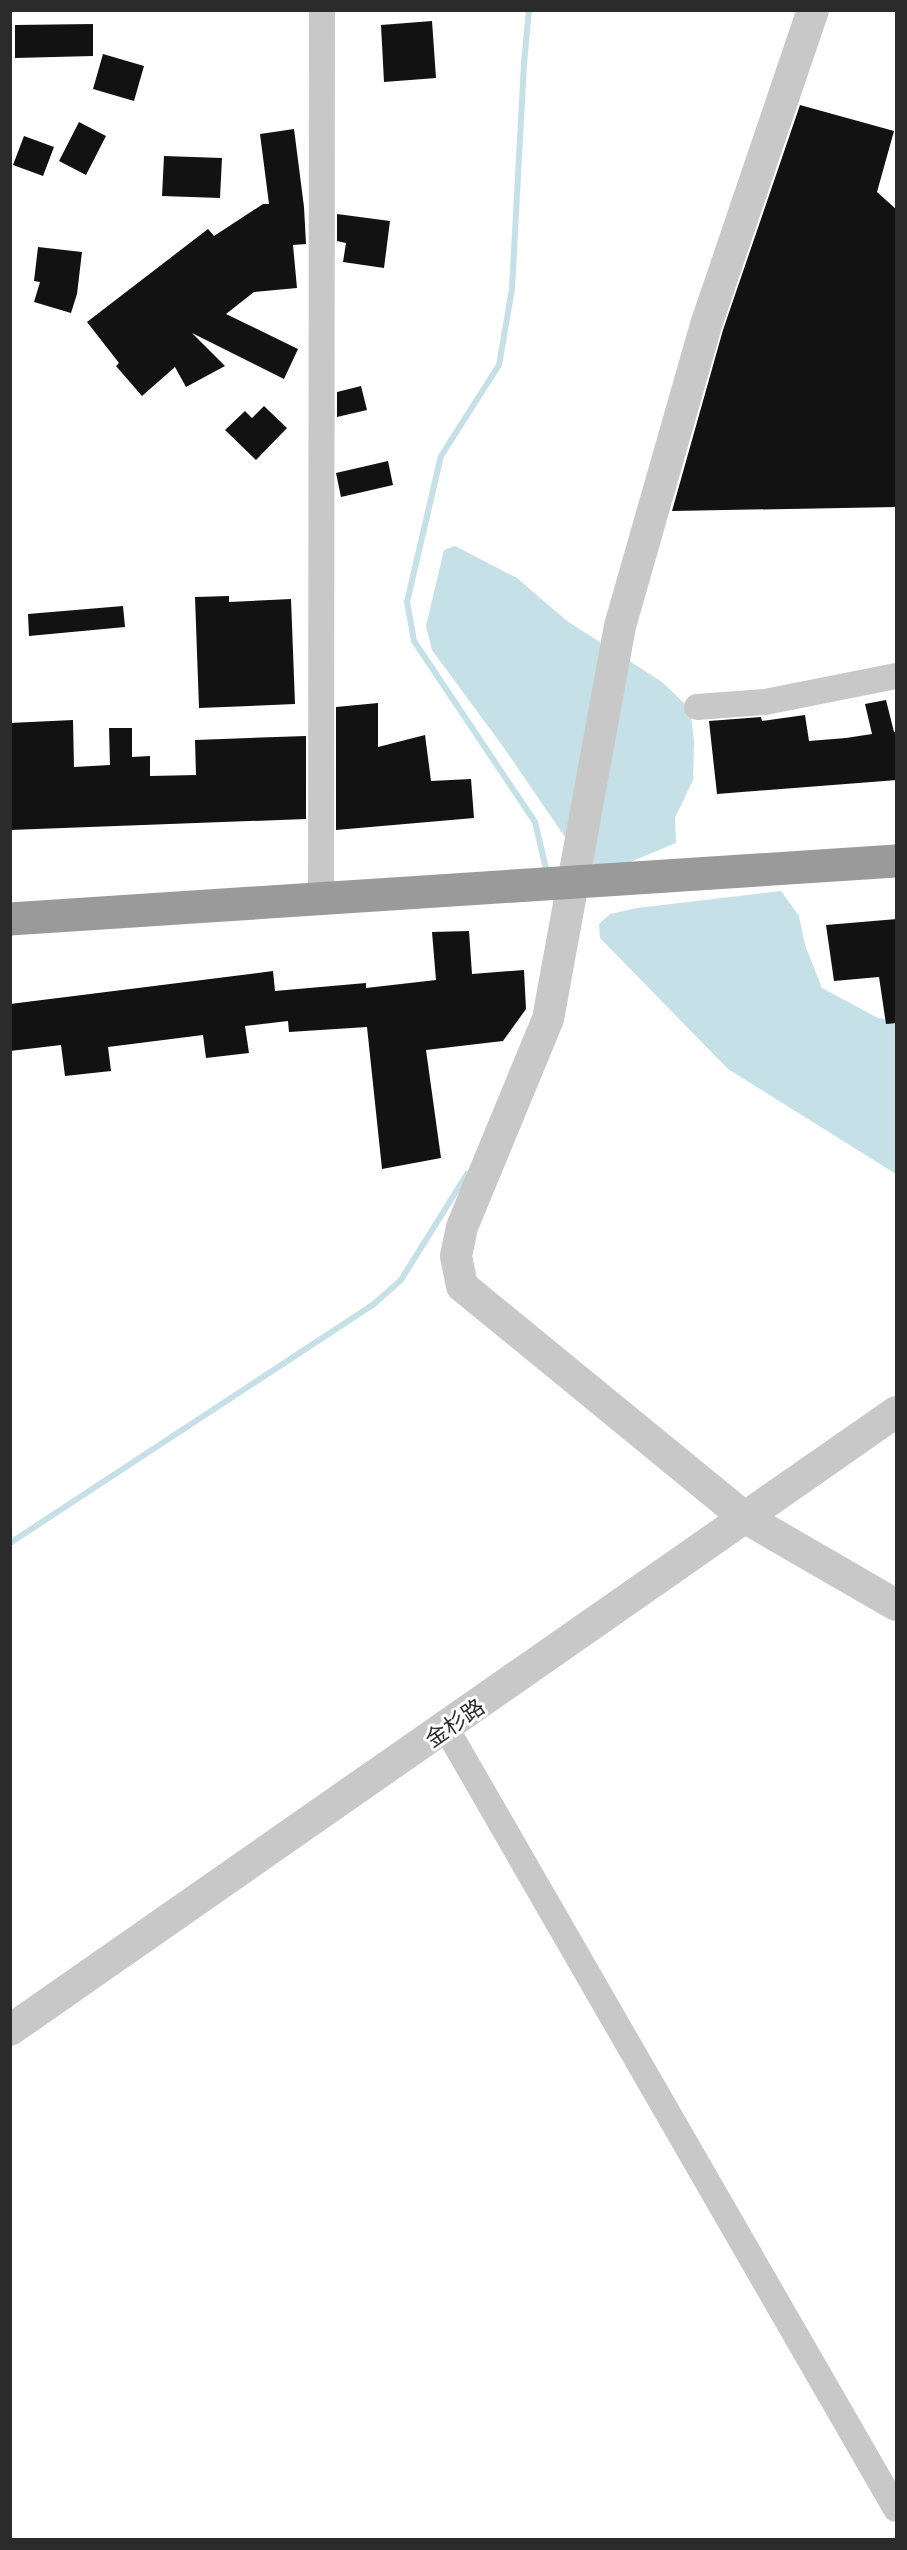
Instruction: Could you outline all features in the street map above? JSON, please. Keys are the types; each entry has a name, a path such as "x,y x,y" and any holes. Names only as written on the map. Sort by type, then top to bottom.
{"highway":[{"path":"10,919 897,861"}],"street":[{"path":"321,899 322,10"},
{"path":"813,10 706,325 620,626 557,884 548,1019 462,1227 456,1256 462,1286 744,1516 897,1605"},
{"path":"697,707 765,702 897,676"},
{"name":"金杉路","path":"10,2030 446,1728 744,1516 897,1412"},
{"path":"446,1728 897,2509"}],"water":[{"path":"455,546 517,578 567,621 662,682 685,704 691,717 694,741 693,780 675,818 676,843 618,867 590,865 565,837 504,748 432,650 426,626 444,550"},
{"path":"781,891 799,916 805,945 822,988 878,1018 896,1021 896,1174 728,1069 600,938 599,924 610,914 637,908"}],"building":[{"path":"432,21 436,78 384,82 381,25"},
{"path":"93,24 93,56 15,58 15,25"},
{"path":"103,54 144,66 134,101 93,89"},
{"path":"800,105 894,131 877,192 897,210 897,507 672,511 723,330"},
{"path":"79,122 106,136 86,175 59,161"},
{"path":"294,129 304,207 306,244 293,245 297,288 254,292 226,314 298,349 284,379 192,333 225,366 186,387 175,367 142,396 116,366 119,363 87,322 208,229 214,236 263,204 269,204 260,134"},
{"path":"24,136 54,147 43,176 13,165"},
{"path":"164,156 222,158 220,198 162,196"},
{"path":"337,214 390,221 384,268 343,262 346,243 337,241"},
{"path":"38,247 82,252 77,294 71,313 34,302 40,282 34,281"},
{"path":"361,386 367,410 337,417 337,392"},
{"path":"264,406 287,428 256,460 225,430 245,411 252,418"},
{"path":"388,461 393,485 341,497 336,473"},
{"path":"229,596 229,602 291,599 295,704 199,708 195,597"},
{"path":"123,606 125,627 29,636 28,614"},
{"path":"886,700 894,732 897,731 897,780 717,794 709,721 761,717 762,721 805,715 809,741 846,738 872,734 865,704"},
{"path":"378,703 378,747 425,735 431,781 471,779 474,818 336,830 336,707"},
{"path":"73,720 74,767 110,765 109,728 132,728 132,757 150,756 150,776 196,775 195,740 306,736 306,819 10,830 10,723"},
{"path":"897,919 897,1023 886,1024 879,977 834,981 826,925"},
{"path":"469,931 472,974 524,970 526,1009 503,1041 426,1050 441,1158 382,1169 367,1027 289,1032 288,1021 245,1026 249,1053 206,1058 203,1035 108,1047 111,1071 65,1076 61,1045 10,1051 10,1004 273,971 275,991 366,983 366,988 436,980 432,932"}],"waterway":[{"path":"529,10 512,289 499,365 441,456 407,602 414,641 535,822 547,873"},
{"path":"10,1543 374,1304 401,1280 467,1174"}]}
